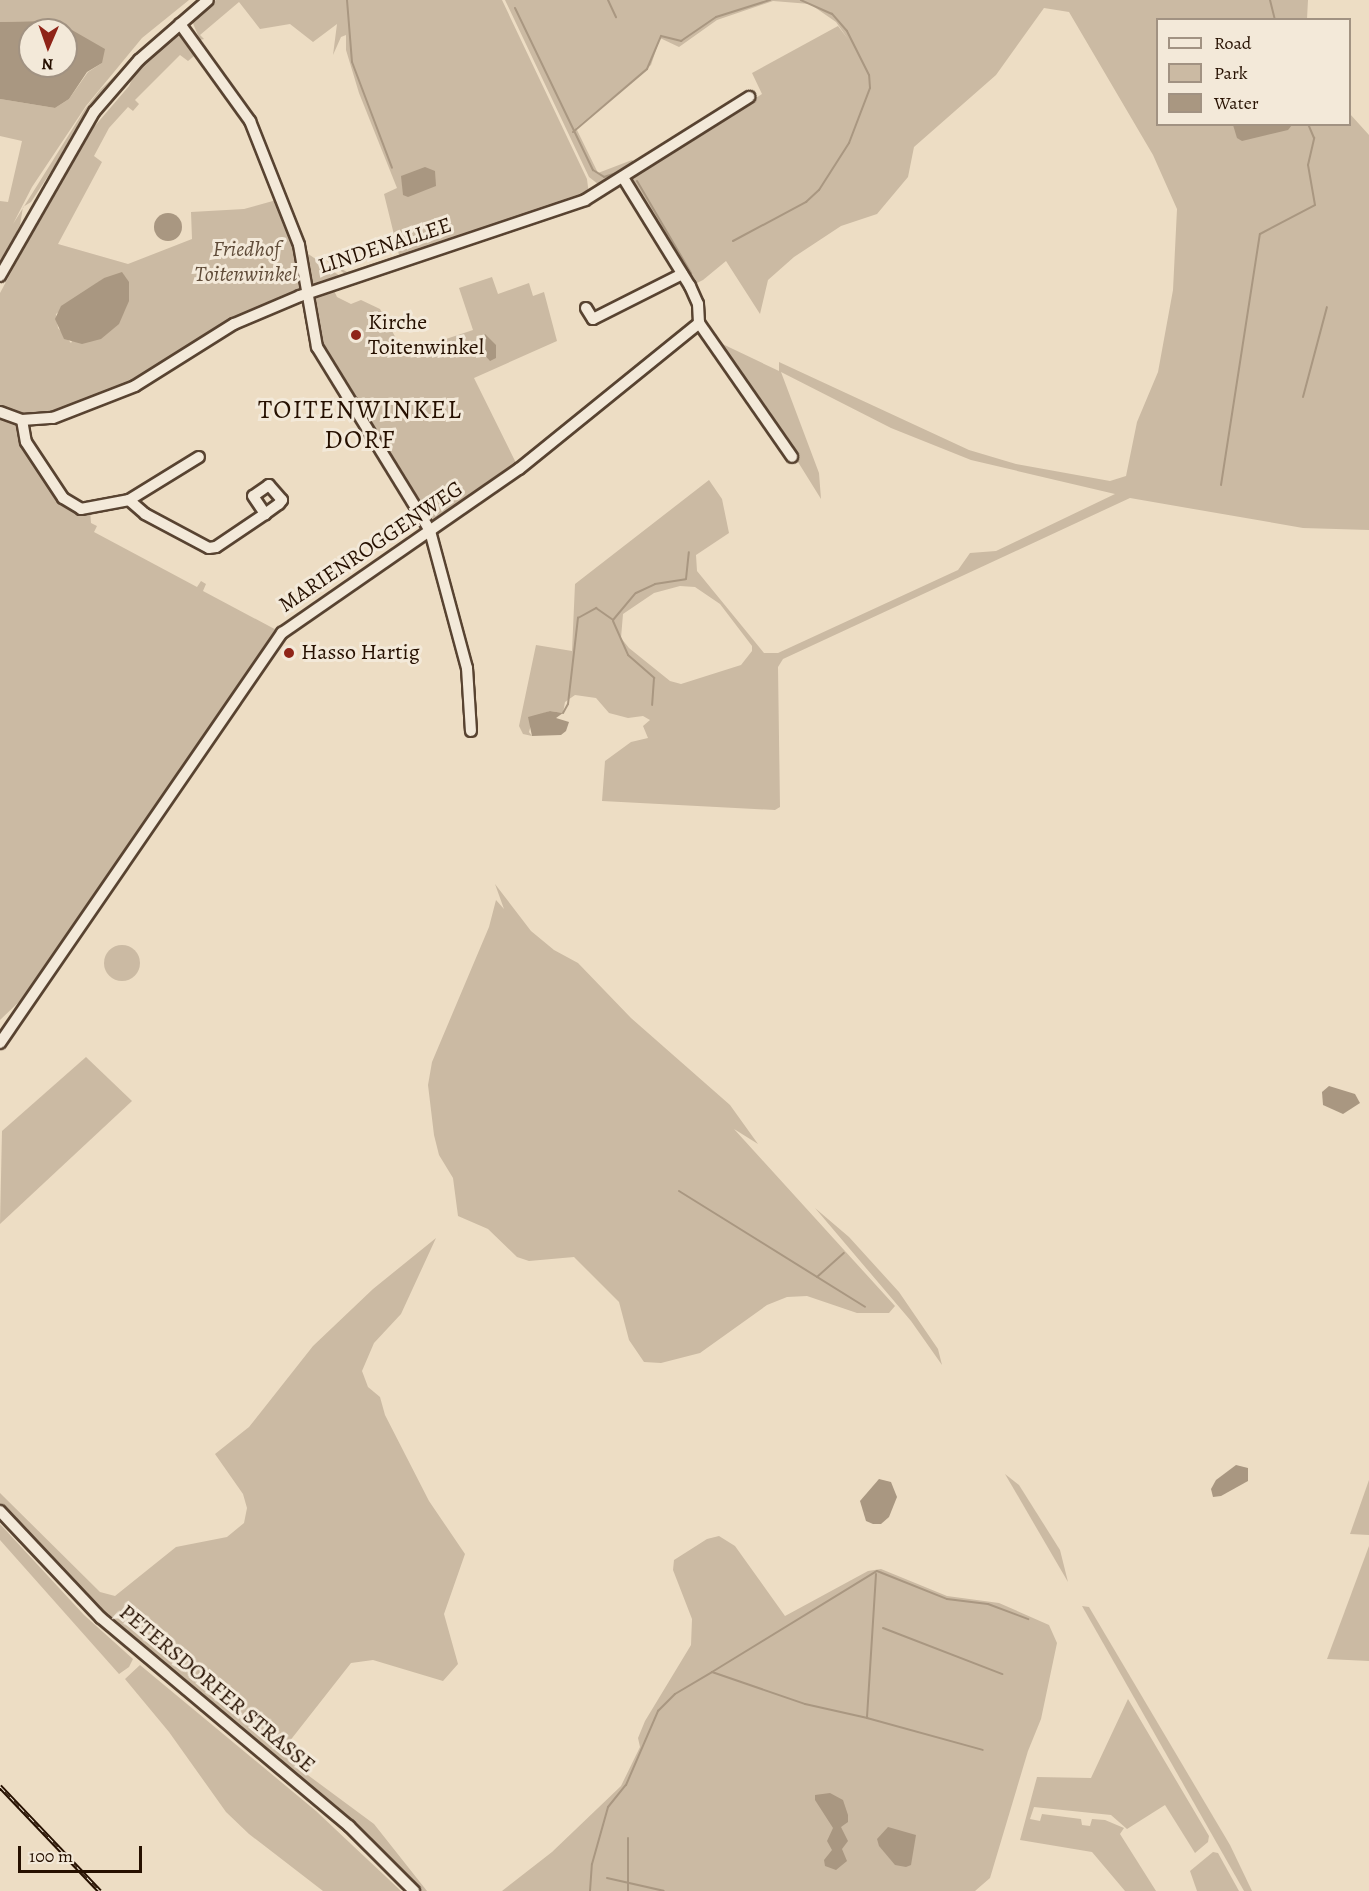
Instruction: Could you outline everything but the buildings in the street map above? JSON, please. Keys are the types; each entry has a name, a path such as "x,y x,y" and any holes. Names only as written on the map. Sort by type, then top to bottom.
{"street":[{"path":"0,276 94,112 139,60 208,0"},
{"path":"180,24 250,121 291,222 307,293 313,334 323,360 430,531 467,668 471,731"},
{"name":"LINDENALLEE","path":"0,412 22,420 53,418 120,393 234,324 307,293 585,201 624,179 749,97"},
{"path":"624,179 698,304 699,323 792,457"},
{"path":"586,308 593,319 682,274"},
{"name":"MARIENROGGENWEG","path":"0,1043 282,633 519,468 699,323"},
{"path":"22,420 26,442 63,498 72,506 90,510 129,501 199,457"},
{"path":"129,501 145,514 208,548 216,547 265,514"},
{"name":"PETERSDORFER STRASSE","path":"0,1511 101,1618 349,1826 414,1891"}],"green space":[{"path":"0,0 189,0 142,38 86,106 32,187 13,224 23,208 20,225 0,265 0,201 8,202 22,141 0,136 0,99 55,108 69,99 88,72 102,63 78,39 78,18 18,18 18,22 0,22"},
{"path":"216,0 502,0 587,179 589,195 348,276 324,259 347,272 399,255 384,194 397,188 359,93 346,50 346,35 341,37 333,55 337,24 313,42 290,24 260,29 239,2 200,35 204,39 200,40 192,21"},
{"path":"505,0 1308,0 1307,18 1156,18 1156,126 1351,126 1351,115 1369,135 1369,530 1303,528 1130,498 783,659 778,667 780,807 775,810 602,801 605,761 631,742 648,738 643,726 650,720 643,716 628,718 609,713 596,698 575,695 565,702 563,713 550,711 533,717 529,732 532,736 523,734 519,726 536,645 572,651 575,584 709,480 722,499 729,533 696,555 697,571 764,653 778,653 958,570 970,553 996,551 1115,494 971,460 891,428 781,372 819,473 821,499 775,425 714,340 779,371 779,362 969,450 1016,464 1110,481 1126,476 1137,422 1158,372 1173,290 1177,209 1153,155 1069,12 1044,8 996,75 914,147 908,177 877,214 841,226 794,257 768,280 760,314 726,261 697,283 688,279 627,180 762,94 752,73 838,26 848,39 836,22 810,4 773,1 717,20 679,47 660,38 651,65 576,128 598,173 632,160 637,164 603,188 589,177","holes":["680,586 695,587 720,604 752,646 752,651 741,665 681,684 670,681 629,648 621,638 623,614 654,593"]},
{"path":"179,15 181,17 90,112 31,202 24,206 85,109 100,90"},
{"name":"Friedhof Toitenwinkel","path":"178,33 199,52 188,61 180,55 135,100 139,104 133,111 128,107 109,128 94,156 102,162 58,244 128,264 192,239 191,212 244,209 280,199 295,240 302,289 234,324 161,371 43,420 0,412 0,293 82,141 129,86 137,69","holes":["104,278 71,343 58,328 56,314"]},
{"path":"304,251 343,278 313,285"},
{"path":"492,277 498,294 529,283 533,296 544,292 557,341 474,378 519,469 430,531 323,360 307,293 331,284 337,297 351,304 361,300 380,309 404,353 473,330 459,288"},
{"path":"0,418 20,423 63,498 90,510 91,523 97,526 94,532 197,587 201,581 206,584 203,591 282,633 45,977 0,1020"},
{"path":"495,884 531,931 554,950 578,963 631,1018 730,1105 758,1144 734,1129 895,1306 889,1313 857,1313 807,1296 787,1297 767,1305 700,1353 661,1363 644,1362 629,1340 619,1302 574,1257 529,1261 517,1257 488,1229 458,1216 453,1178 439,1155 434,1135 428,1085 432,1062 489,927 496,900 504,909"},
{"path":"122,945 135,950 140,963 135,976 122,981 109,976 104,963 109,950"},
{"path":"86,1057 132,1101 0,1224 2,1131"},
{"path":"815,1208 849,1237 899,1292 938,1349 942,1365 911,1321"},
{"path":"436,1238 401,1314 374,1343 362,1371 368,1387 380,1397 385,1415 429,1501 465,1554 444,1614 458,1664 443,1681 373,1660 351,1663 289,1742 301,1770 374,1824 427,1891 419,1891 102,1613 0,1504 0,1493 100,1592 115,1596 176,1547 227,1537 244,1523 247,1508 243,1494 215,1454 249,1427 313,1346 373,1289"},
{"path":"1005,1474 1019,1485 1060,1550 1068,1582"},
{"path":"1369,1480 1369,1535 1350,1534"},
{"path":"0,1524 84,1615 133,1659 129,1667 119,1674 0,1540"},
{"path":"719,1536 735,1546 785,1616 868,1571 881,1569 947,1596 999,1603 1049,1625 1057,1643 1041,1719 1028,1751 990,1878 975,1891 502,1891 552,1852 621,1786 640,1747 638,1738 645,1721 691,1645 692,1619 673,1570 674,1560 707,1539"},
{"path":"1369,1546 1369,1661 1327,1659"},
{"path":"1082,1606 1089,1607 1230,1845 1252,1891 1244,1891"},
{"path":"140,1665 316,1811 401,1891 323,1891 249,1834 226,1812 169,1732 125,1679"},
{"path":"1128,1699 1209,1836 1208,1842 1195,1853 1165,1805 1127,1829 1111,1815 1034,1807 1030,1819 1040,1821 1042,1814 1081,1819 1082,1825 1090,1826 1092,1819 1105,1820 1124,1828 1120,1834 1156,1891 1125,1891 1092,1852 1020,1840 1037,1777 1091,1778"},
{"path":"1213,1852 1218,1853 1239,1891 1197,1891 1190,1871"}],"water":[{"path":"0,22 18,22 18,78 78,78 78,33 105,49 102,63 87,72 69,99 55,108 0,99"},
{"path":"1234,126 1291,126 1288,130 1242,141 1237,138"},
{"path":"425,167 435,171 436,186 408,197 403,195 401,176"},
{"path":"168,213 178,217 182,227 178,237 168,241 158,237 154,227 158,217"},
{"path":"122,272 129,282 129,301 119,324 101,339 82,344 64,339 55,319 61,306 104,278"},
{"path":"485,334 496,345 496,358 490,361 474,343"},
{"path":"550,711 563,713 556,718 569,722 566,731 561,735 532,736 528,717"},
{"path":"1329,1086 1355,1094 1360,1103 1343,1114 1323,1105 1322,1092"},
{"path":"1236,1465 1248,1468 1248,1481 1221,1496 1213,1497 1211,1489 1216,1480"},
{"path":"879,1479 891,1482 897,1497 889,1517 881,1524 873,1524 866,1521 860,1501"},
{"path":"830,1793 843,1800 848,1815 848,1822 841,1827 848,1841 842,1849 847,1861 836,1870 825,1866 824,1860 832,1850 827,1841 833,1828 815,1800 815,1795"},
{"path":"888,1827 916,1835 911,1865 906,1867 895,1865 879,1846 877,1839"}],"waterway":[{"path":"347,0 352,62 392,168"},
{"path":"608,0 616,17"},
{"path":"573,132 647,69 661,36 681,41 716,17 770,0"},
{"path":"733,241 806,202 819,190 849,143 870,88 869,75 847,31 832,14 801,0"},
{"path":"1270,0 1274,18"},
{"path":"515,8 593,170 604,177 629,169"},
{"path":"1221,485 1260,234 1315,205 1308,165 1314,138 1309,126"},
{"path":"637,181 691,273"},
{"path":"1303,397 1327,307"},
{"path":"563,713 568,704 578,618 596,608 613,620 636,593 655,584 686,579 689,552"},
{"path":"613,621 628,655 654,678 652,705"},
{"path":"679,1191 865,1307"},
{"path":"817,1277 844,1253"},
{"path":"712,1672 877,1571 947,1599 988,1604 1028,1619"},
{"path":"876,1574 867,1718 983,1750"},
{"path":"883,1628 1002,1674"},
{"path":"590,1891 592,1864 608,1807 626,1785 658,1711 675,1694 712,1672 805,1704 867,1718"},
{"path":"628,1838 628,1891"},
{"path":"607,1878 664,1891"}],"railway":[{"path":"0,1786 100,1891"}],"place":[{"name":"Kirche Toitenwinkel","path":"356,335"},
{"name":"Hasso Hartig","path":"289,653"}],"district":[{"name":"TOITENWINKEL DORF","path":"360,424"}]}
